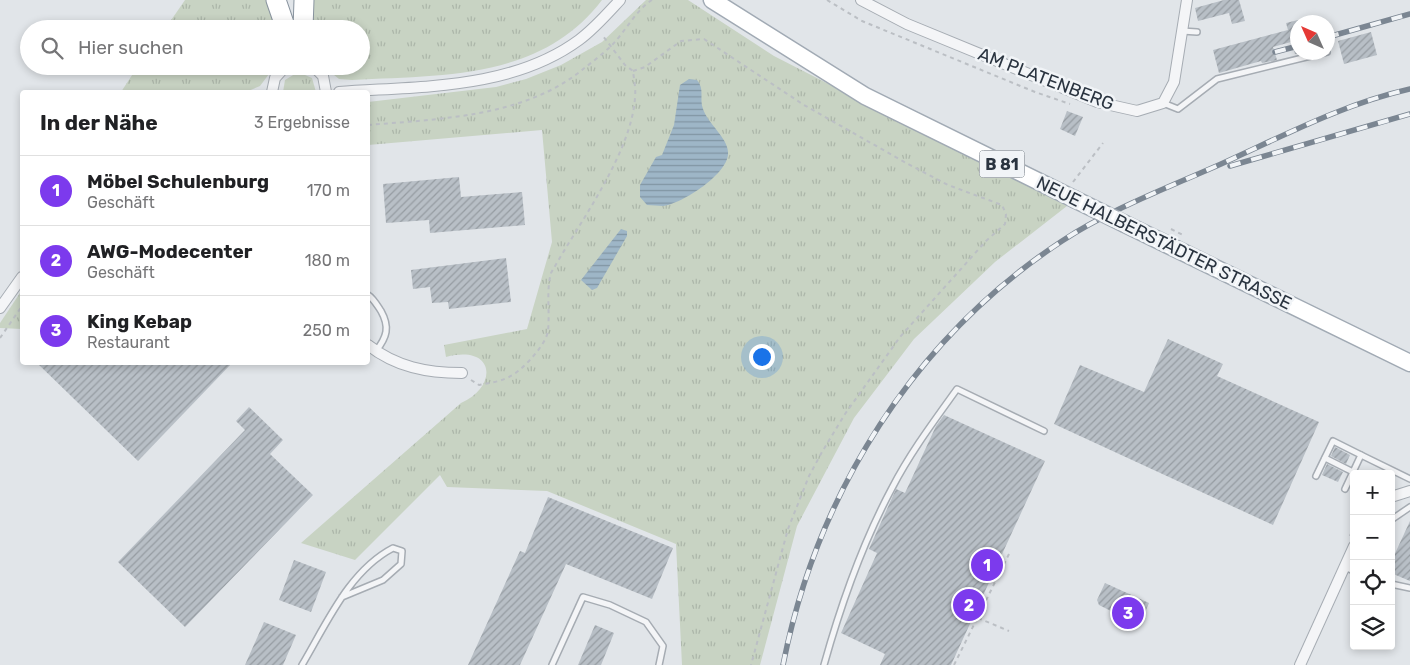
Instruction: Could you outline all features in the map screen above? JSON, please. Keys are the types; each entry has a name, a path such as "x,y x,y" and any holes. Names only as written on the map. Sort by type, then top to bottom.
{"highway":[{"path":"276,0 283,20"},
{"path":"303,20 304,0"}],"main road":[{"name":"NEUE HALBERSTÄDTER STRASSE","path":"712,0 849,88 1073,192 1125,224 1410,364"}],"street":[{"path":"364,90 466,82 500,76 550,57 577,41 595,26 620,0"},
{"name":"AM PLATENBERG","path":"861,0 907,24 1097,102 1138,112 1162,103"},
{"path":"1162,103 1174,82 1187,0"},
{"path":"272,90 275,78 278,75"},
{"path":"322,75 326,90"},
{"path":"0,308 20,279"},
{"path":"372,349 398,364 434,373 462,373"},
{"path":"1395,496 1410,491"},
{"path":"1300,665 1346,572 1350,559"}],"lane":[{"path":"1182,31 1197,32"},
{"path":"1162,103 1178,109 1195,98 1217,79 1294,60"},
{"path":"370,297 378,306 388,323 386,339 372,349"},
{"path":"824,665 845,592 892,487 925,434 957,389 1044,431"},
{"path":"1316,476 1333,441 1410,479"},
{"path":"1354,470 1361,455"},
{"path":"1325,458 1350,470"},
{"path":"1345,489 1350,478"},
{"path":"1395,517 1410,507"},
{"path":"302,665 342,597 360,573 379,556 393,548 402,551 401,564 383,580 342,597"},
{"path":"1395,585 1408,588"},
{"path":"552,665 583,597 610,605 646,622 663,646 659,665"}],"path":[{"path":"370,125 450,118 494,111 548,90 578,73 610,46 652,0"},
{"path":"827,0 862,21 1027,89 1071,104"},
{"path":"462,373 479,385 509,377 537,352 548,333 549,281 552,273 599,194 632,121 636,96 633,71 625,65 595,26"},
{"path":"633,71 645,66 681,41 704,39 831,121 948,185 1002,205 1006,214 1005,224 986,241 925,308 888,353 845,414 822,452 809,476 788,529 751,665"},
{"path":"1073,192 1103,143"},
{"path":"0,338 20,309"},
{"path":"956,664 1009,554"},
{"path":"978,618 1009,631"}],"green space":[{"path":"185,0 268,0 276,20 171,20"},
{"path":"309,0 602,0 577,26 550,46 520,59 488,68 455,74 421,77 339,79 334,75 370,75 370,20 309,20"},
{"path":"646,0 688,0 774,56 1067,206 995,262 914,339 854,418 797,526 760,665 682,665 676,544 547,491 447,487 440,475 355,560 301,543 461,403 473,396 481,387 486,378 486,369 482,362 475,356 446,357 444,345 527,329 552,242 542,130 370,145 370,102 496,87 526,79 561,65 602,42"},
{"path":"132,75 268,75 260,86 251,90 122,90"},
{"path":"293,75 305,75 312,78 315,90 283,90 285,80"},
{"path":"20,293 20,329 0,328 0,323"}],"water":[{"path":"689,79 697,80 699,83 705,115 727,146 727,160 713,178 692,194 663,206 647,205 640,197 640,185 656,157 662,155 674,125 680,85"},
{"path":"621,229 627,231 627,236 597,288 592,290 581,280"}],"building":[{"path":"1224,0 1239,0 1245,21 1232,24 1229,13 1198,21 1195,8"},
{"path":"1290,22 1290,42 1273,47 1277,60 1262,63 1261,61 1219,73 1213,50 1288,30 1286,23"},
{"path":"1371,32 1377,55 1344,64 1338,41"},
{"path":"1067,111 1083,117 1075,136 1060,129"},
{"path":"459,177 461,197 522,192 525,225 430,233 429,220 386,223 383,184"},
{"path":"506,258 511,302 449,309 448,302 432,303 430,287 413,289 411,270"},
{"path":"1168,339 1223,364 1217,376 1319,422 1273,525 1054,424 1080,365 1144,392"},
{"path":"39,365 230,365 138,461"},
{"path":"249,407 283,440 270,454 313,495 185,627 118,562 245,430 236,421"},
{"path":"944,415 1045,461 951,665 880,665 885,654 841,633 877,553 869,549 896,489 905,493 936,426"},
{"path":"1335,447 1350,455 1346,464 1331,456"},
{"path":"1327,464 1343,472 1338,482 1322,475"},
{"path":"548,497 673,548 652,599 566,564 520,665 468,665 520,551 525,553"},
{"path":"1410,521 1410,581 1395,575 1395,554"},
{"path":"294,560 326,572 311,612 279,600"},
{"path":"1105,583 1149,603 1140,624 1130,620 1123,620 1119,615 1099,605 1097,600"},
{"path":"264,622 296,635 283,665 245,665"},
{"path":"595,625 614,633 601,665 578,665"}],"railway":[{"path":"1335,35 1410,14"},
{"path":"1275,52 1290,48"},
{"path":"783,665 799,601 820,540 847,481 880,425 918,372 961,324 1009,280 1062,241 1100,219 1337,112 1385,95 1410,89"},
{"path":"1230,166 1410,114"}],"place":[{"name":"Möbel Schulenburg","path":"987,565"},
{"name":"AWG-Modecenter","path":"969,605"},
{"name":"King Kebap","path":"1128,613"}]}
